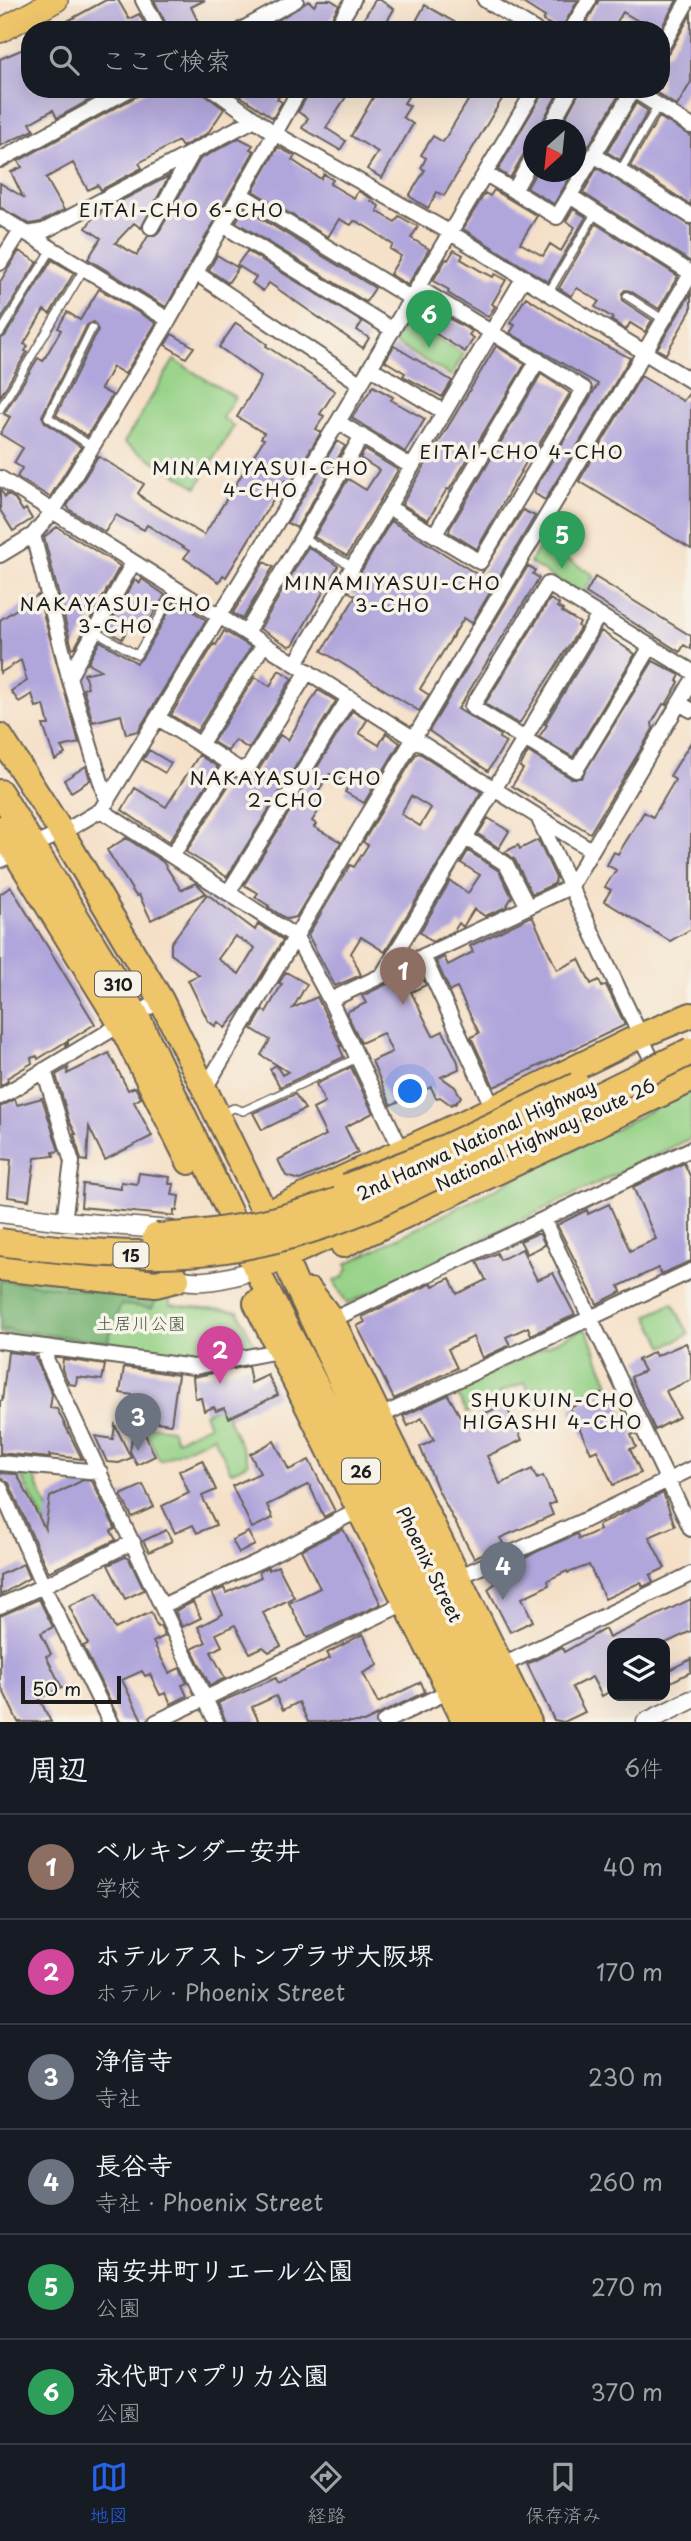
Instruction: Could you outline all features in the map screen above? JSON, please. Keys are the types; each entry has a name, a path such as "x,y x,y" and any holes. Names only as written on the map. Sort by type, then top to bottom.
{"highway":[{"name":"310","path":"0,736 62,833 161,1000 216,1115 248,1239"},
{"path":"0,792 17,852"},
{"path":"0,828 128,1019 203,1192 248,1239 285,1257 327,1252 663,1085 691,1080"},
{"path":"248,1239 402,1151 640,1036 691,1015"},
{"name":"310","path":"128,1019 248,1239"},
{"path":"248,1239 329,1194 437,1152 691,1036"},
{"name":"2nd Hanwa National Highway","path":"248,1239 367,1190 691,1036"},
{"name":"2nd Hanwa National Highway","path":"248,1239 334,1223 691,1051"},
{"path":"411,1200 691,1066"},
{"name":"National Highway Route 26","path":"285,1257 411,1200 458,1171 663,1085 691,1066"},
{"name":"15","path":"0,1224 108,1236 248,1239"},
{"name":"15","path":"0,1242 107,1254 152,1255 194,1254 248,1239"},
{"name":"Phoenix Street","path":"248,1239 285,1257 352,1430"},
{"name":"Phoenix Street","path":"248,1239 352,1430 475,1678 507,1722"},
{"name":"26","path":"248,1239 278,1351 352,1430 475,1678 529,1722"},
{"name":"26","path":"285,1257 332,1320 352,1430 359,1510 432,1590"},
{"name":"15","path":"0,1267 156,1284 176,1279"},
{"name":"Phoenix Street","path":"475,1678 484,1722"},
{"name":"26","path":"465,1722 475,1678"}],"main road":[{"path":"0,30 56,0"}],"street":[{"path":"143,0 154,21"},
{"path":"258,21 296,0"},
{"path":"340,21 353,0"},
{"path":"485,0 520,21"},
{"path":"576,21 589,0"},
{"path":"670,32 688,0"},
{"path":"0,160 114,98"},
{"path":"226,98 274,133 452,233 691,381"},
{"path":"0,555 33,536 52,511 197,273 295,98"},
{"path":"17,852 62,833 104,806 371,368 531,98"},
{"path":"554,119 566,98"},
{"path":"486,174 557,217 630,98"},
{"path":"646,98 690,122"},
{"path":"0,263 25,232 44,231 255,119"},
{"path":"151,228 194,152"},
{"path":"594,155 691,216"},
{"path":"513,191 523,174"},
{"path":"240,194 415,293 492,332 584,388 480,562 388,507"},
{"path":"204,1090 691,273 570,196"},
{"path":"0,217 169,320"},
{"path":"223,225 393,330"},
{"path":"197,273 361,384"},
{"path":"158,718 240,770 250,765 353,567 524,277"},
{"path":"435,534 538,360"},
{"path":"371,368 444,412"},
{"path":"338,422 412,467"},
{"path":"246,633 362,436"},
{"path":"0,478 591,850"},
{"path":"33,536 104,806 172,856 296,937 330,1000 402,1151"},
{"path":"69,677 133,562"},
{"path":"651,646 576,770 472,707 548,584 651,646 691,671"},
{"path":"382,976 599,615"},
{"path":"200,745 264,644"},
{"path":"330,1000 570,887 591,850 685,706 691,683"},
{"path":"228,892 349,698"},
{"path":"172,856 230,764"},
{"path":"538,817 663,1085"},
{"path":"466,838 506,864 528,907"},
{"path":"423,956 493,1108"},
{"path":"0,1097 161,1000"},
{"path":"44,1070 72,1162 64,1221"},
{"path":"332,1320 691,1150"},
{"path":"0,1213 248,1239"},
{"path":"544,1221 691,1529"},
{"path":"0,1251 210,1282 248,1239"},
{"path":"352,1430 691,1270"},
{"path":"0,1341 194,1367 278,1351"},
{"path":"44,1347 47,1361 216,1722"},
{"path":"0,1463 100,1472"},
{"path":"156,1722 691,1469"},
{"path":"0,1487 43,1586 110,1722"},
{"path":"162,1606 359,1510"},
{"path":"0,1606 133,1542"},
{"path":"384,1722 691,1574"},
{"path":"654,1720 691,1700"}],"lane":[{"path":"620,171 658,106"},
{"path":"549,292 596,212"},
{"path":"0,333 52,248"},
{"path":"0,409 84,268"},
{"path":"627,296 664,320"},
{"path":"92,328 48,416 92,447"},
{"path":"302,537 353,567"},
{"path":"95,631 136,655 176,589"},
{"path":"216,1115 234,1108 243,1111 358,1057"}],"green space":[{"path":"407,321 464,354 451,376 394,343"},
{"path":"174,360 235,397 222,418 234,426 197,487 124,443"},
{"path":"541,544 594,575 582,595 530,563"},
{"path":"691,1090 691,1138 347,1304 334,1281 343,1277 348,1269 346,1264"},
{"name":"土居川公園","path":"0,1275 170,1296 170,1305 238,1311 256,1347 195,1358 0,1333"},
{"path":"0,1280 157,1299 152,1308 121,1305 107,1342 0,1329"},
{"path":"673,1303 689,1334 664,1347 648,1316"},
{"path":"582,1329 587,1331 609,1384 565,1403 562,1397 537,1408 525,1382 499,1393 501,1398 467,1413 455,1390"},
{"path":"222,1405 249,1463 231,1472 214,1436 160,1461 143,1425 171,1429 177,1440 209,1425 204,1413"},
{"path":"17,1468 31,1469 49,1511 66,1513 45,1524"}],"building":[{"path":"106,0 118,0 129,19 139,14 143,21 68,21"},
{"path":"154,0 205,0 191,7 198,21 164,21"},
{"path":"318,0 331,0 339,5 330,21 277,21 309,1 314,6"},
{"path":"375,0 380,0 394,9 387,21 362,21"},
{"path":"518,0 578,0 566,21 543,21 545,17"},
{"path":"599,0 677,0 665,21 638,21 623,12 618,21 587,21"},
{"path":"425,5 453,21 416,21"},
{"path":"691,14 691,82 677,106 665,98 670,98 670,51"},
{"path":"21,50 21,98 93,98 57,118 53,110 30,123 34,130 0,146 0,59"},
{"path":"134,98 209,98 224,109 208,133 182,147 178,141 139,163 142,168 101,190 98,185 88,190 73,163 46,178 64,210 41,222 30,224 0,207 0,183 23,197 11,172 22,167 18,161"},
{"path":"243,98 278,98 282,102 273,118"},
{"path":"306,98 345,98 326,128 346,141 340,150 302,128 308,118 298,112"},
{"path":"373,98 407,98 404,103 410,106 403,117 413,124 382,178 367,169 378,152 351,136"},
{"path":"470,98 503,98 444,196 437,192 428,208 409,196 425,170 421,168 426,158 421,155 433,136 443,142"},
{"path":"540,98 555,98 544,119 528,119"},
{"path":"576,98 617,98 586,150 586,119 565,119"},
{"path":"636,103 648,111 620,160 607,152"},
{"path":"659,117 691,136 691,205 630,166"},
{"path":"523,127 523,155 510,178 498,170"},
{"path":"239,138 253,145 250,149 254,151 166,307 88,259 101,238 86,228 94,216 169,176 141,228 134,223 115,243 137,255 148,236 155,236 159,232 200,159"},
{"path":"278,147 295,156 292,160 321,179 324,174 333,180 330,184 354,198 358,191 372,199 371,201 379,206 377,211 395,222 399,216 418,227 411,238 429,249 408,285 390,274 401,256 390,249 393,245 358,222 354,221 351,225 339,219 328,237 253,191"},
{"path":"597,168 691,226 691,262 583,193"},
{"path":"530,182 567,182 554,204 527,188"},
{"path":"494,190 537,216 520,243 543,256 550,244 561,251 575,227 566,221 573,209 586,217 548,282 463,229 485,193 490,196"},
{"path":"244,208 375,288 366,302 236,222"},
{"path":"596,224 678,276 659,309 630,291 625,290 622,293 623,301 652,320 645,332 630,323 626,330 595,307 599,301 577,288 571,296 559,288"},
{"path":"454,250 463,255 461,259 481,271 506,280 488,317 433,281"},
{"path":"19,251 37,262 0,321 0,282"},
{"path":"247,251 362,322 357,330 369,338 363,348 269,283 263,291 252,283 256,277 237,265"},
{"path":"217,255 238,268 228,283 209,270"},
{"path":"52,260 74,273 50,314 44,310 24,344 28,346 25,351 27,352 0,397 0,339 5,336"},
{"path":"99,289 156,323 125,374 113,367 101,389 112,395 87,436 56,415 98,330 94,322 87,325 42,416 45,422 81,447 50,497 17,477 22,468 14,463 23,448 0,434 10,417 4,414 38,358 43,361 61,330 58,328 67,312 80,320"},
{"path":"691,293 691,310 666,354 657,349"},
{"path":"526,297 590,338 630,358 545,500 534,493 536,487 598,384 510,333 515,325 510,323"},
{"path":"421,303 472,331 469,335 474,338 465,352 411,318"},
{"path":"236,323 335,391 320,414 324,416 316,429 321,432 290,483 285,480 226,577 223,575 219,582 184,558 189,551 147,525 144,530 116,515 105,532 67,506 98,456 144,484 138,493 145,500 204,535 264,439 261,438 264,433 237,417 261,377 219,347"},
{"path":"172,334 194,347 186,358 165,345"},
{"path":"394,346 452,381 442,397 403,376 405,373 385,361"},
{"path":"496,346 525,364 428,520 402,504"},
{"path":"541,374 570,393 535,451 533,450 477,549 449,532 450,528"},
{"path":"641,376 683,401 691,391 691,549 579,481"},
{"path":"373,386 393,397 391,400 425,419 405,452 352,418"},
{"path":"337,441 345,446 297,528 287,523"},
{"path":"365,450 398,470 347,556 314,537 348,479 366,490 379,470 360,458"},
{"path":"0,489 5,497 7,494 15,499 23,511 26,509 32,519 13,531 0,510"},
{"path":"523,510 535,516 472,623 464,618 420,689 429,695 419,711 322,651 356,596 349,592 391,521 480,576"},
{"path":"57,527 120,566 72,648 44,537"},
{"path":"308,547 338,566 293,645 289,646 260,629"},
{"path":"264,562 273,567 243,619 233,613"},
{"path":"528,566 535,570 533,574 539,578 458,709 500,735 499,738 506,742 488,771 429,731"},
{"path":"595,577 691,636 691,649 684,645 680,652 586,593"},
{"path":"142,579 165,595 144,630 131,623 122,639 106,630 135,580 140,583"},
{"path":"38,595 79,743 61,747 65,754 55,760 43,725 49,725 44,705 36,707 32,694 19,702 11,691 27,681 21,660 0,673 0,620"},
{"path":"550,599 559,604 557,607 563,610 562,612 580,623 580,628 519,724 485,704"},
{"path":"176,600 206,620 138,731 126,734 121,715 93,722 83,689 88,687 84,674 101,670 88,663 100,641 137,663"},
{"path":"224,631 251,647 197,731 171,715"},
{"path":"601,631 635,654 573,757 539,737"},
{"path":"653,661 680,675 677,681 679,682 666,705 663,704 652,723 653,729 590,833 512,786 523,769 520,767 528,752 571,778 581,778"},
{"path":"279,670 292,678 249,749 235,740 228,751 213,742 255,677 270,686"},
{"path":"318,690 336,701 227,877 186,852 234,777 247,779 258,771 280,735 288,740"},
{"path":"352,711 367,720 359,733 379,745 386,733 400,743 364,803 345,792 349,785 330,774 327,777 315,797 324,802 312,821 316,824 314,827 341,842 296,917 287,919 255,897 258,893 244,885"},
{"path":"691,742 691,929 670,941 604,901 611,890 605,887 616,870 607,865 614,852 618,854 644,812 653,817 675,780 670,776"},
{"path":"149,750 171,763 165,773 143,760"},
{"path":"419,753 481,792 385,952 361,937 351,953 361,975 335,986 308,935 350,865 354,867 368,845 363,842","holes":["411,796 431,808 420,826 401,814"]},
{"path":"199,755 218,767 169,842 122,810 135,788 166,807"},
{"path":"86,766 90,780 71,792 64,780"},
{"path":"488,818 509,831 499,848 478,834"},
{"path":"126,838 163,862 181,890 196,883 206,893 151,920 139,895 136,896 107,850"},
{"path":"538,840 556,878 554,884 532,894 515,860 505,852 518,845 520,849"},
{"path":"468,851 499,871 512,897 506,907 485,916 474,909 463,927 459,923 454,931 432,942 420,932 450,881 468,893 480,875 461,863"},
{"path":"11,887 95,1024 68,1041 65,1047 67,1041 38,1059 37,1056 31,1058 32,1063 7,1078 8,1081 0,1086 0,894"},
{"path":"207,894 255,930 258,924 283,940 241,1009 225,1028 218,1022 215,1026 208,1021 188,980 199,975 171,954 171,943","holes":["235,936 255,948 239,974 218,959"]},
{"path":"532,916 557,970 579,959 591,984 599,980 602,987 606,985 625,1025 494,1087 471,1037 479,1033 457,988 450,991 436,961 444,957 448,965 473,952 470,946"},
{"path":"418,969 426,985 411,992 433,1036 443,1031 458,1062 459,1069 441,1077 455,1087 461,1097 455,1104 451,1105 440,1097 436,1098 431,1087 391,1105 372,1061 392,1052 383,1033 361,1043 346,1012 366,1003 362,996"},
{"path":"286,972 307,984 293,1008 317,997 344,1057 280,1087 270,1069 276,1065 282,1075 288,1072 261,1055 270,1040 252,1029 263,1010 266,1012"},
{"path":"109,1053 128,1090 135,1087 141,1098 134,1102 152,1136 105,1160 89,1127 87,1161 81,1160 76,1134 69,1120 56,1075 68,1068 67,1074"},
{"path":"351,1067 373,1113 345,1127 358,1153 300,1180 286,1176 278,1160 326,1135 313,1109 325,1103 316,1084"},
{"path":"295,1094 305,1109 262,1130 253,1113"},
{"path":"42,1098 59,1151 53,1152 54,1156 35,1158 29,1200 8,1197 11,1160 0,1159 0,1107 15,1099 17,1105"},
{"path":"684,1163 691,1178 691,1261 661,1274 658,1268 619,1286 621,1292 597,1304 557,1225 587,1210 588,1214 609,1204 630,1251 656,1239 633,1187"},
{"path":"139,1173 170,1177 169,1184 174,1184 172,1195 179,1196 174,1216 81,1207 83,1184 121,1189 121,1182 137,1184"},
{"path":"540,1234 545,1245 527,1254 520,1241"},
{"path":"522,1249 537,1280 553,1273 575,1315 531,1335 528,1327 506,1337 510,1345 482,1358 473,1337 448,1349 457,1368 394,1399 357,1326 365,1322 362,1317 432,1283 433,1286 450,1278 457,1294 486,1280 477,1262 497,1253 500,1260"},
{"path":"686,1343 691,1355 691,1380 666,1391 679,1417 655,1430 631,1377 644,1371 638,1360 654,1352 656,1356"},
{"path":"8,1352 34,1355 52,1394 50,1408 57,1409 82,1459 0,1453 0,1401"},
{"path":"63,1359 105,1365 102,1380 77,1377 76,1385 69,1384 62,1369"},
{"path":"248,1366 251,1383 268,1375 278,1395 229,1418 224,1408 216,1411 214,1407 204,1411 201,1398 195,1398 193,1377"},
{"path":"124,1367 178,1375 171,1424 135,1419 139,1396 120,1393"},
{"path":"601,1394 605,1402 617,1397 634,1434 631,1435 636,1447 630,1449 641,1473 613,1485 597,1450 591,1453 570,1408"},
{"path":"448,1395 464,1423 505,1404 522,1440 487,1456 500,1484 532,1469 537,1479 543,1476 555,1502 549,1505 553,1515 500,1538 503,1543 474,1558 438,1490 420,1447 434,1440 422,1418 408,1426 403,1416"},
{"path":"115,1425 131,1458 119,1463 107,1462 95,1436 113,1439"},
{"path":"144,1432 155,1456 137,1465 130,1451 132,1438"},
{"path":"274,1441 289,1470 309,1460 335,1511 324,1517 309,1484 267,1505 273,1518 252,1528 232,1486 260,1473 250,1454"},
{"path":"202,1460 216,1490 202,1496 216,1525 197,1533 193,1525 175,1533 162,1506 189,1493 179,1471"},
{"path":"0,1473 17,1474 45,1529 50,1497 83,1480 92,1481 114,1526 115,1529 111,1531 116,1540 48,1572 9,1483 0,1478"},
{"path":"143,1485 154,1507 132,1517 121,1495"},
{"path":"663,1493 675,1526 649,1537 665,1568 650,1575 653,1582 643,1587 641,1582 605,1599 589,1565 568,1573 567,1571 548,1580 549,1585 522,1598 533,1621 510,1632 488,1589 496,1580 514,1564 538,1551 577,1534 579,1539 600,1530 598,1526 601,1524"},
{"path":"343,1529 381,1604 307,1638 289,1603 320,1588 301,1550"},
{"path":"166,1530 172,1541 149,1552 143,1541"},
{"path":"248,1532 255,1545 239,1553 232,1540"},
{"path":"125,1557 129,1559 144,1590 125,1599 108,1565"},
{"path":"23,1564 29,1578 0,1595 0,1575"},
{"path":"278,1566 294,1597 263,1613 281,1646 269,1652 263,1647 250,1653 235,1625 216,1634 222,1646 211,1652 225,1678 210,1686 192,1649 206,1642 198,1627 223,1614 212,1593 224,1588 226,1593 261,1577 259,1572 268,1567 269,1570"},
{"path":"97,1593 115,1629 151,1612 157,1627 160,1626 165,1636 153,1642 169,1673 180,1668 187,1683 182,1685 187,1696 171,1704 166,1693 160,1695 150,1674 145,1676 142,1671 122,1680 143,1722 120,1722 83,1646 88,1644 69,1606"},
{"path":"39,1599 53,1627 41,1633 51,1654 46,1656 62,1688 39,1698 51,1722 18,1722 0,1684 0,1616"},
{"path":"691,1599 691,1631 670,1641 670,1638 609,1638"},
{"path":"193,1602 201,1618 182,1627 175,1611"},
{"path":"605,1629 609,1638 607,1693 602,1696 592,1677 572,1687 585,1712 564,1722 554,1720 527,1664 562,1647 564,1652"},
{"path":"363,1634 378,1665 363,1673 378,1703 421,1682 425,1692 364,1722 308,1722 299,1702 283,1710 276,1696 252,1707 259,1722 226,1722 218,1703 276,1678 278,1683 330,1658 327,1653"},
{"path":"691,1659 691,1672 670,1682 670,1670"}],"place":[{"name":"永代町パプリカ公園","path":"429,348"},
{"name":"南安井町リエール公園","path":"562,569"},
{"name":"ベルキンダー安井","path":"403,1005"},
{"name":"ホテルアストンプラザ大阪堺","path":"220,1384"},
{"name":"浄信寺","path":"138,1451"},
{"name":"長谷寺","path":"503,1600"}],"district":[{"name":"EITAI-CHO 6-CHO","path":"182,209"},
{"name":"EITAI-CHO 4-CHO","path":"522,451"},
{"name":"MINAMIYASUI-CHO 4-CHO","path":"261,478"},
{"name":"MINAMIYASUI-CHO 3-CHO","path":"393,593"},
{"name":"NAKAYASUI-CHO 3-CHO","path":"116,614"},
{"name":"NAKAYASUI-CHO 2-CHO","path":"286,788"},
{"name":"SHUKUIN-CHO HIGASHI 4-CHO","path":"553,1410"}]}
